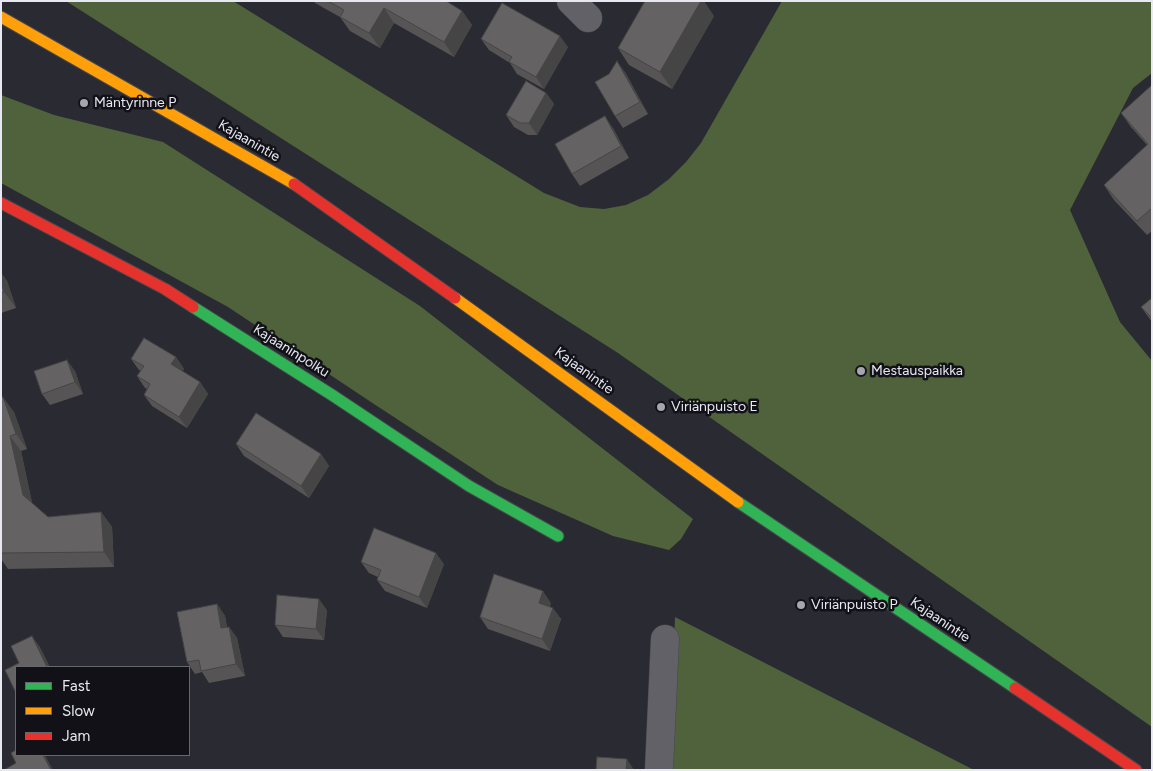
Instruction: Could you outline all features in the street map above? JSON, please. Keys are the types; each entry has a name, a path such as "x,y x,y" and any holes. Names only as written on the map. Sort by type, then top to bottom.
{"main road":[{"name":"Kajaanintie","path":"1,18 299,187 730,496 1136,770"},
{"name":"Kajaaninpolku","path":"1,203 165,289 332,395 469,486 558,536"}],"street":[{"path":"659,770 665,639"}],"green space":[{"path":"66,1 233,1 544,193 580,207 604,209 626,205 648,195 669,179 686,162 701,143 782,1 1152,1 1152,73 1133,88 1070,210 1120,322 1152,361 1152,727 618,353"},
{"path":"1,95 54,115 163,142 420,306 693,519 681,539 669,550 613,536 498,485 228,307 1,183"},
{"path":"675,617 974,770 670,770"}],"building":[{"path":"328,1 446,1 462,11 444,42 384,8 369,33 340,17 344,10"},
{"path":"645,1 701,1 660,72 618,48"},
{"path":"502,3 560,36 536,77 509,62 512,57 481,39"},
{"path":"617,61 640,102 615,116 595,82 609,74"},
{"path":"526,81 546,93 529,123 520,123 506,115"},
{"path":"1152,85 1152,208 1137,221 1104,185 1148,144 1121,113"},
{"path":"605,116 621,146 572,174 555,144"},
{"path":"1,282 4,292 1,293"},
{"path":"1152,298 1152,318 1141,307"},
{"path":"144,338 176,357 171,364 200,382 179,417 144,395 150,384 137,376 144,366 131,359"},
{"path":"67,360 75,382 42,394 34,371"},
{"path":"1,397 3,397 16,434 10,436 23,495 48,517 101,512 104,552 1,553"},
{"path":"256,413 321,454 301,486 236,444"},
{"path":"374,528 436,553 419,597 377,580 381,570 361,562"},
{"path":"494,574 543,591 539,603 553,608 542,639 480,617"},
{"path":"277,595 319,599 316,629 275,625"},
{"path":"217,604 221,628 229,627 236,664 201,671 199,660 187,662 177,612"},
{"path":"32,636 47,666 15,666 15,691 5,670 19,663 11,646"},
{"path":"15,751 15,756 44,756 51,770 4,770 16,763 11,753"},
{"path":"597,757 627,759 626,770 596,770"}],"traffic: fast":[{"path":"193,307 332,395 469,486 558,536"},
{"path":"738,502 1015,688"}],"traffic: slow":[{"path":"1,17 294,184"},
{"path":"455,298 738,502"}],"traffic: jam":[{"path":"294,184 455,298"},
{"path":"1,203 165,289 193,307"},
{"path":"1015,688 1136,770"}],"place":[{"name":"Mäntyrinne P","path":"84,103"},
{"name":"Mestauspaikka","path":"861,371"},
{"name":"Viriänpuisto E","path":"661,407"},
{"name":"Viriänpuisto P","path":"801,605"}]}
